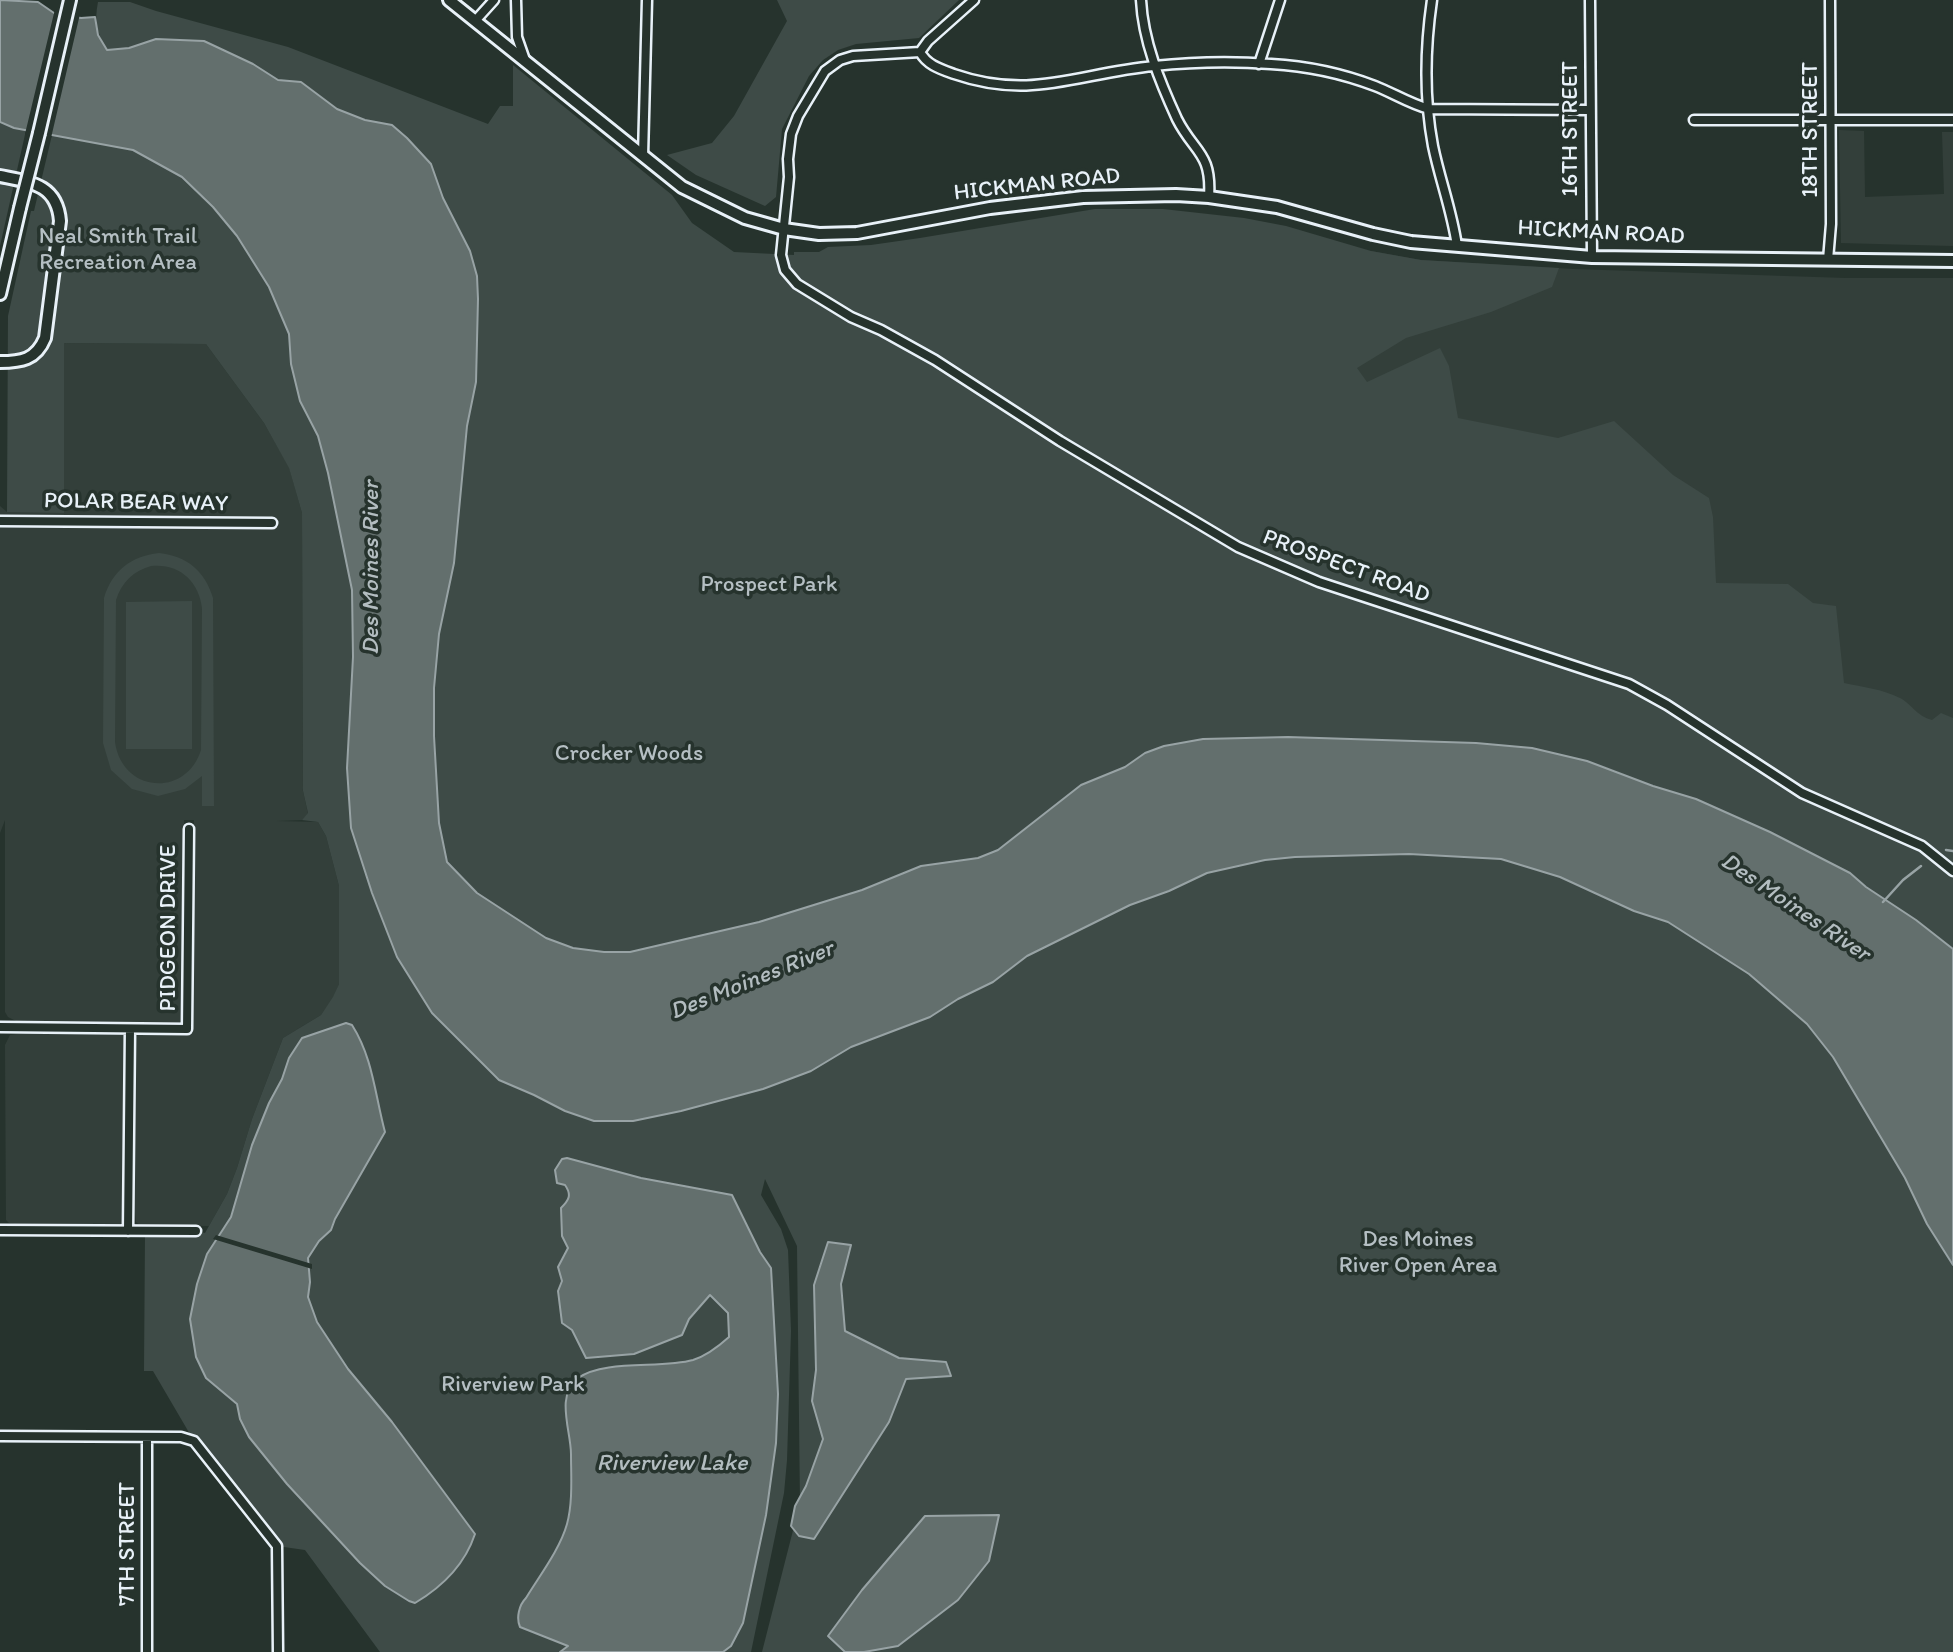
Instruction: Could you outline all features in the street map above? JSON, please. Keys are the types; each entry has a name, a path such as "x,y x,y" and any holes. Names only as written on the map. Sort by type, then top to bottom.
{"main road":[{"path":"0,294 70,0"},
{"name":"HICKMAN ROAD","path":"449,0 682,187 745,218 784,229 857,233 990,208 1083,197 1209,197 1276,207 1411,242 1457,246 1592,257 1953,261"},
{"path":"0,176 36,184 44,189 56,202 60,221 41,347 36,355 28,360 0,362"}],"street":[{"path":"475,21 494,0"},
{"path":"516,0 517,37 525,60"},
{"path":"643,156 647,0"},
{"path":"974,0 928,41 920,52 925,61 950,73 1013,87 1052,85 1156,65 1199,62 1259,64 1332,71 1429,109 1590,110"},
{"path":"1141,0 1142,22 1156,65 1179,121 1206,160 1210,180 1209,197"},
{"path":"1259,64 1280,0"},
{"path":"1432,0 1426,76 1432,142 1440,180 1453,217 1457,246"},
{"name":"16TH STREET","path":"1590,0 1592,257"},
{"name":"18TH STREET","path":"1829,260 1830,0"},
{"name":"PROSPECT ROAD","path":"920,52 853,56 840,60 825,71 798,116 791,134 781,256 785,270 806,291 935,360 1060,441 1238,547 1319,582 1637,688 1801,793 1922,846 1953,871"},
{"path":"1694,120 1953,120"},
{"name":"POLAR BEAR WAY","path":"0,521 272,523"},
{"name":"PIDGEON DRIVE","path":"130,1029 187,1029 189,828"},
{"path":"0,1027 130,1029 128,1231"},
{"path":"0,1230 196,1231"},
{"path":"0,1436 181,1437 194,1441 277,1546 278,1652"},
{"name":"7TH STREET","path":"147,1437 147,1652"}],"shaded area":[{"path":"1839,130 1864,131 1865,197 1944,194 1942,132 1953,132 1953,246 1841,243"},
{"path":"1371,251 1421,260 1573,269 1845,278 1953,278 1953,781 1290,540"},
{"path":"64,343 206,344 264,423 289,467 302,513 303,791 308,814 302,820 276,821 318,822 326,836 339,886 339,984 334,997 321,1015 283,1038 227,1194 209,1226 140,1225 136,1222 134,1205 135,1038 139,1034 191,1034 194,820 184,820 183,1023 16,1021 5,1012 5,820 0,833 0,506 7,512 64,512"},
{"path":"10,1035 125,1035 125,1192 122,1224 21,1225 6,1220 5,1045"}],"green space":[{"path":"777,0 959,0 919,38 856,44 838,50 823,60 809,76 782,129 776,197 765,206 696,175 667,155 712,143 734,116 787,21"},
{"name":"Prospect Park","path":"98,2 130,2 288,47 488,124 500,106 513,106 513,65 672,195 692,223 734,252 794,255 794,252 819,252 828,247 871,245 920,238 1095,209 1163,209 1244,218 1286,226 1371,251 1421,260 1559,268 1552,287 1491,312 1406,338 1357,368 1367,382 1440,348 1449,366 1458,418 1558,438 1614,421 1673,475 1709,498 1713,517 1716,583 1788,584 1813,603 1836,606 1844,683 1893,695 1932,720 1941,713 1953,718 1953,949 1850,873 1616,771 1587,761 1532,748 1476,743 1335,738 1203,739 1164,746 1145,753 1125,767 1081,785 998,850 978,858 920,866 862,890 759,922 630,952 573,948 546,938 477,893 447,862 439,823 434,688 439,634 454,563 467,426 476,382 478,299 431,164 392,126 365,120 337,109 301,82 278,80 253,64 204,41 156,39 129,48 107,50 97,27"},
{"path":"0,122 26,130 0,246"},
{"name":"Des Moines River Open Area","path":"52,135 133,150 182,177 213,207 237,236 269,287 289,334 291,364 300,401 318,436 352,590 353,657 347,768 351,828 362,859 432,1013 499,1080 565,1111 811,1071 851,1047 930,1017 958,999 993,982 1027,956 1130,905 1207,873 1265,860 1409,854 1501,859 1560,877 1634,911 1668,922 1749,974 1807,1024 1833,1057 1906,1178 1927,1224 1953,1265 1953,1652 762,1652 800,1503 797,1246 765,1179 761,1195 781,1229 788,1250 791,1331 784,1493 751,1652 380,1652 305,1550 277,1546 194,1441 153,1371 144,1371 145,1237 195,1237 196,1231 205,1233 227,1194 283,1038 321,1015 339,984 339,886 326,836 318,822 302,820 308,813 303,791 302,513 289,468 264,423 206,344 64,343 64,513 7,512 8,316 31,211 34,211"},
{"path":"149,555 169,555 194,566 210,588 213,598 214,806 202,806 202,776 185,789 158,796 132,789 111,770 103,743 104,598 112,580 124,566","holes":["151,566 161,566 186,576 200,598 201,750 193,766 182,776 169,782 155,783 141,780 129,772 120,759 115,742 116,600 121,588 134,574"]},
{"path":"192,601 192,749 126,749 126,602"}],"water":[{"name":"Des Moines River","path":"0,0 38,2 54,13 81,18 95,17 98,35 107,50 129,48 156,39 204,41 253,64 278,80 301,82 337,109 365,120 392,125 431,164 443,198 470,251 477,276 478,299 476,382 467,426 454,563 439,634 434,688 439,823 447,862 477,893 546,938 573,948 630,952 759,922 862,890 921,866 978,858 998,850 1081,785 1125,767 1145,753 1164,746 1203,739 1288,737 1476,743 1532,748 1587,761 1696,799 1770,832 1850,873 1953,949 1953,1265 1833,1057 1807,1024 1749,974 1668,922 1634,911 1560,877 1501,859 1409,854 1295,857 1265,860 1207,873 1130,905 1027,956 993,982 958,999 930,1017 851,1047 811,1071 763,1089 681,1111 633,1121 594,1121 565,1111 499,1080 432,1013 397,957 351,828 347,768 353,657 352,590 318,436 300,401 291,364 289,334 269,287 237,236 213,207 182,177 133,150 14,128 0,122"},
{"path":"346,1023 352,1025 365,1050 385,1132 331,1230 319,1241 308,1258 308,1297 317,1322 348,1369 392,1422 475,1534 459,1565 434,1590 415,1603 385,1586 360,1563 287,1484 249,1437 240,1419 237,1404 206,1378 196,1357 190,1319 207,1254 231,1217 252,1145 289,1058 302,1038"},
{"name":"Riverview Lake","path":"567,1158 641,1178 732,1195 760,1252 771,1268 778,1394 776,1443 766,1515 743,1623 731,1646 723,1652 560,1652 568,1646 520,1627 518,1616 522,1604 555,1552 569,1516 571,1454 566,1403 571,1385 589,1372 603,1368 693,1360 729,1337 728,1313 710,1295 689,1319 682,1335 634,1354 586,1358 572,1330 562,1323 558,1291 562,1281 558,1267 568,1248 562,1236 561,1208 569,1195 565,1185 557,1183 555,1170 562,1159"},
{"path":"828,1242 851,1245 841,1284 845,1331 899,1358 946,1362 951,1376 906,1379 889,1422 814,1539 799,1536 791,1526 795,1506 806,1486 823,1439 812,1401 816,1370 814,1285"},
{"path":"999,1515 989,1561 958,1600 898,1646 864,1652 845,1652 828,1636 862,1590 925,1516"}],"pier":[{"path":"55,9 80,14 51,138 25,134"},
{"path":"216,1235 312,1264 312,1269 213,1239"}],"waterway":[{"path":"1946,850 1953,851"},
{"path":"1883,902 1903,880 1921,866"}],"park label":[{"name":"Neal Smith Trail Recreation Area","path":"118,250"},
{"name":"Crocker Woods","path":"629,754"},
{"name":"Riverview Park","path":"513,1385"}]}
